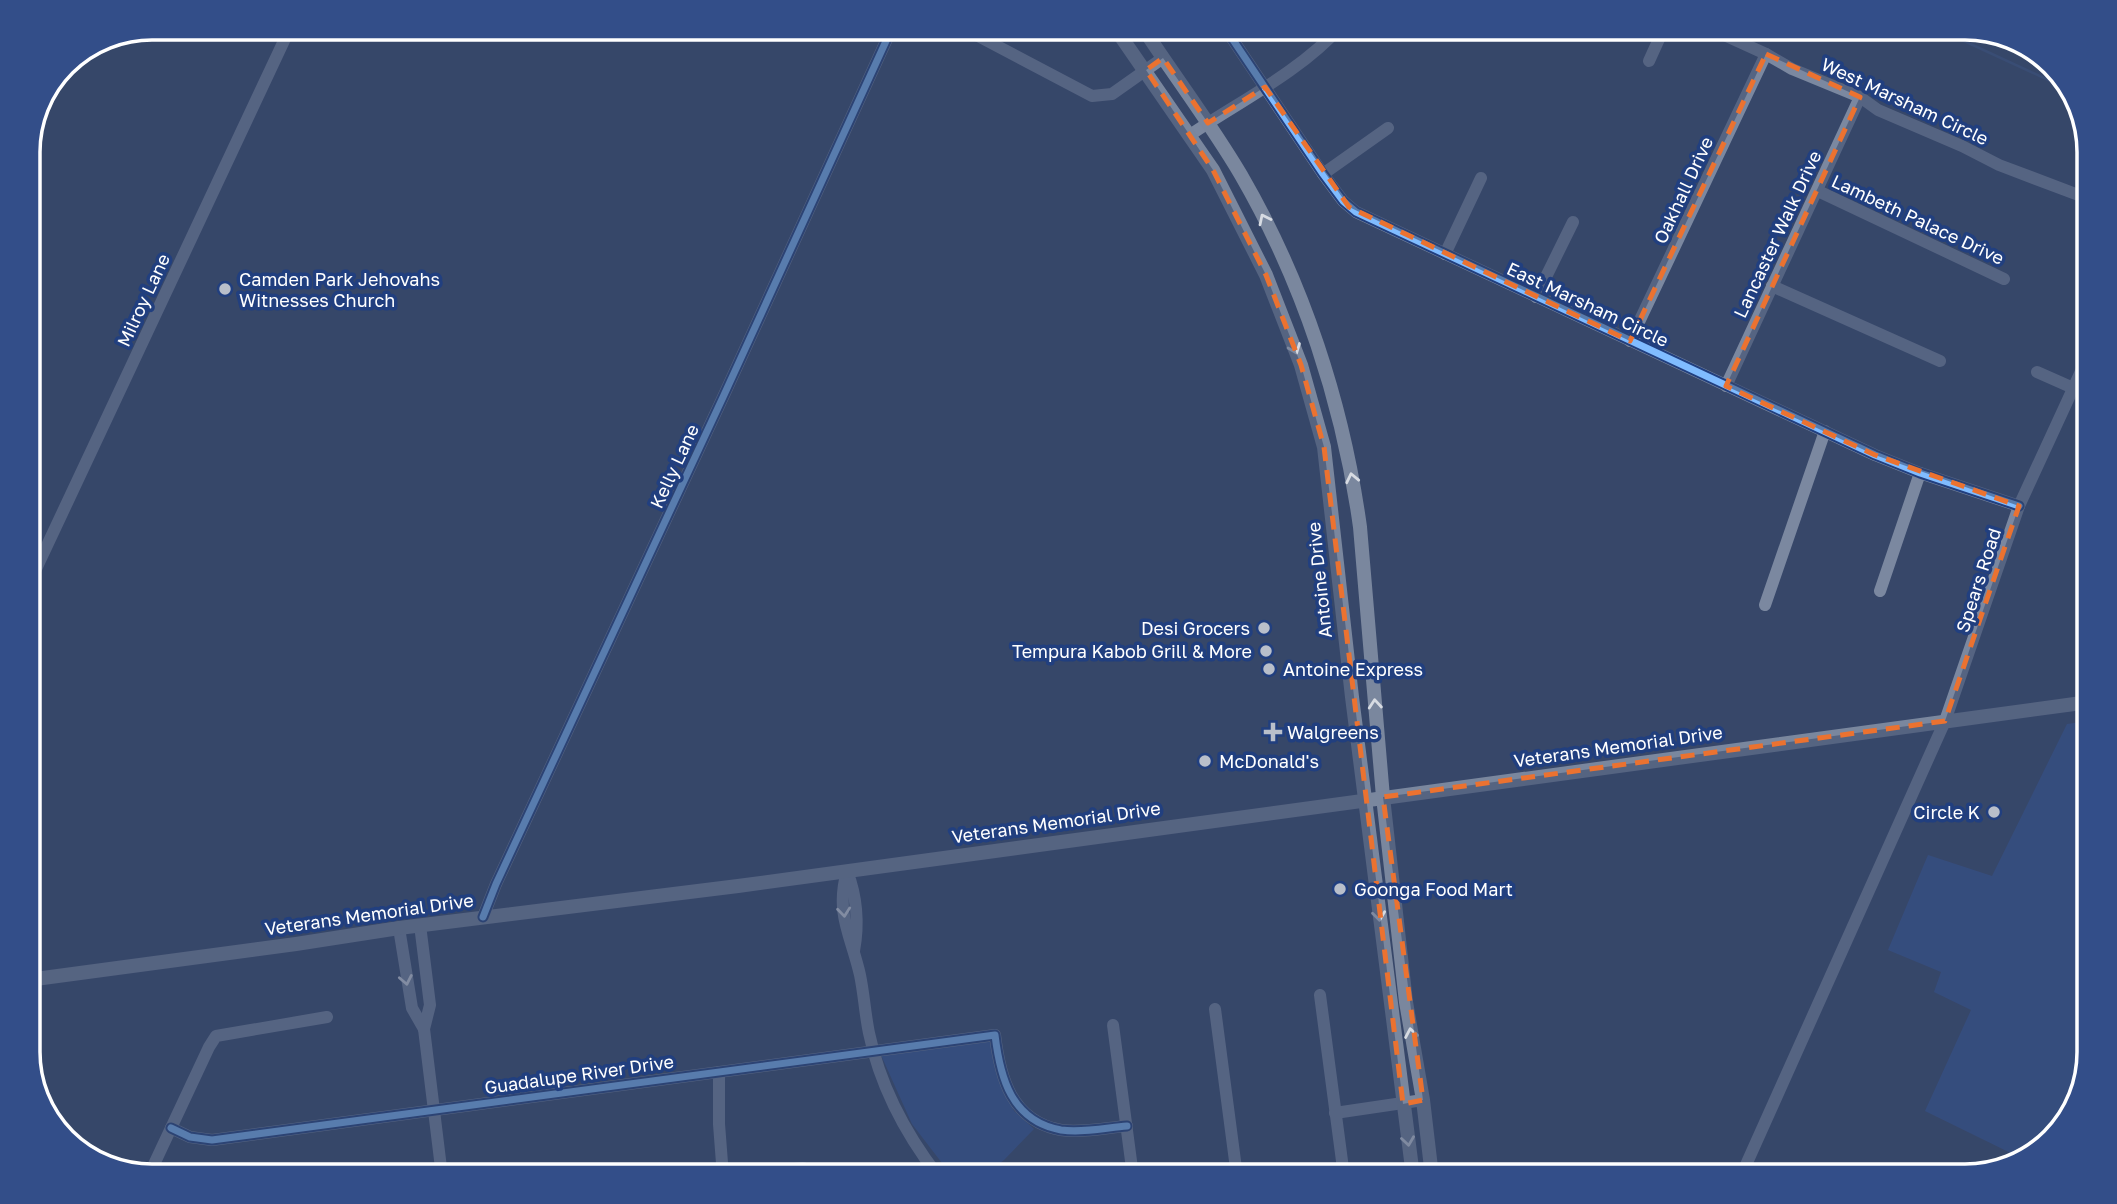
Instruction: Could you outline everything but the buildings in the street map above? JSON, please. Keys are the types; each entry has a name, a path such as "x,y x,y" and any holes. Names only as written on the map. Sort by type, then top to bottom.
{"main road":[{"name":"Antoine Drive","path":"1124,40 1213,170 1266,275 1301,365 1324,447 1411,1164"},
{"path":"1151,40 1240,174 1269,229 1312,329 1337,409 1360,527 1383,796 1404,980 1431,1164"},
{"name":"Veterans Memorial Drive","path":"40,979 420,925 847,871 2077,704"},
{"path":"1388,982 1404,980"}],"street":[{"name":"Milroy Lane","path":"40,560 284,40"},
{"name":"Kelly Lane","path":"483,917 887,40"},
{"path":"986,40 1092,96 1112,94 1163,58"},
{"name":"East Marsham Circle","path":"1233,40 1323,174 1349,207 1375,222 1536,298 1875,455 2019,506"},
{"path":"1189,135 1265,87 1326,40"},
{"path":"1648,61 1658,40"},
{"name":"West Marsham Circle","path":"1735,40 1792,69 1860,97 1878,110 1999,165 2077,194"},
{"name":"Oakhall Drive","path":"1630,341 1766,54"},
{"name":"Lancaster Walk Drive","path":"1726,386 1860,97"},
{"path":"1323,174 1388,128"},
{"path":"1445,254 1481,178"},
{"name":"Lambeth Palace Drive","path":"1818,191 2004,278"},
{"path":"1536,298 1573,222"},
{"path":"1772,286 1940,361"},
{"path":"2037,372 2077,391"},
{"name":"Spears Road","path":"1746,1164 1945,722 2019,506 2077,380"},
{"path":"1765,605 1825,430"},
{"path":"1881,591 1920,473"},
{"path":"847,871 853,886 856,907 858,933 854,952 873,1051 900,1119 930,1164"},
{"path":"420,925 430,1005 424,1029 440,1164"},
{"path":"399,928 412,1008 424,1029"},
{"path":"1320,995 1342,1164"},
{"path":"1215,1009 1235,1164"},
{"path":"154,1164 216,1036 327,1017"},
{"path":"1113,1025 1131,1164"},
{"name":"Guadalupe River Drive","path":"170,1128 190,1138 212,1140 995,1035 1002,1076 1009,1093 1019,1107 1038,1122 1053,1128 1070,1130 1126,1126"},
{"path":"719,1072 722,1164"},
{"path":"1335,1113 1423,1100"}],"highlighted area":[{"path":"1766,54 1860,97 1726,386 1875,455 2019,506 1945,721 1383,797 1423,1100 1403,1104 1324,447 1301,365 1266,275 1213,170 1146,70 1163,58 1208,123 1265,87 1349,207 1630,341"}],"shaded area":[{"path":"2077,723 2076,1066 2068,1094 2054,1120 2033,1141 2011,1153 1925,1111 1971,1010 1934,992 1941,972 1888,950 1928,855 1992,876 2067,724"},
{"path":"990,1041 996,1070 1014,1111 1034,1129 998,1164 943,1164 912,1124 881,1055"}],"waterway":[{"path":"1962,40 2052,82"}],"cycle path":[{"path":"483,917 887,40"},
{"path":"1233,40 1323,174 1343,201 1356,212 1875,455 2019,506"},
{"path":"171,1128 190,1137 212,1140 995,1035 1005,1081 1019,1107 1030,1117 1044,1125 1069,1131 1127,1126"}],"place":[{"name":"Camden Park Jehovahs Witnesses Church","path":"225,289"},
{"name":"Desi Grocers","path":"1264,628"},
{"name":"Tempura Kabob Grill & More","path":"1266,651"},
{"name":"Antoine Express","path":"1269,669"},
{"name":"Walgreens","path":"1273,732"},
{"name":"McDonald's","path":"1205,761"},
{"name":"Circle K","path":"1994,812"},
{"name":"Goonga Food Mart","path":"1340,889"}]}
